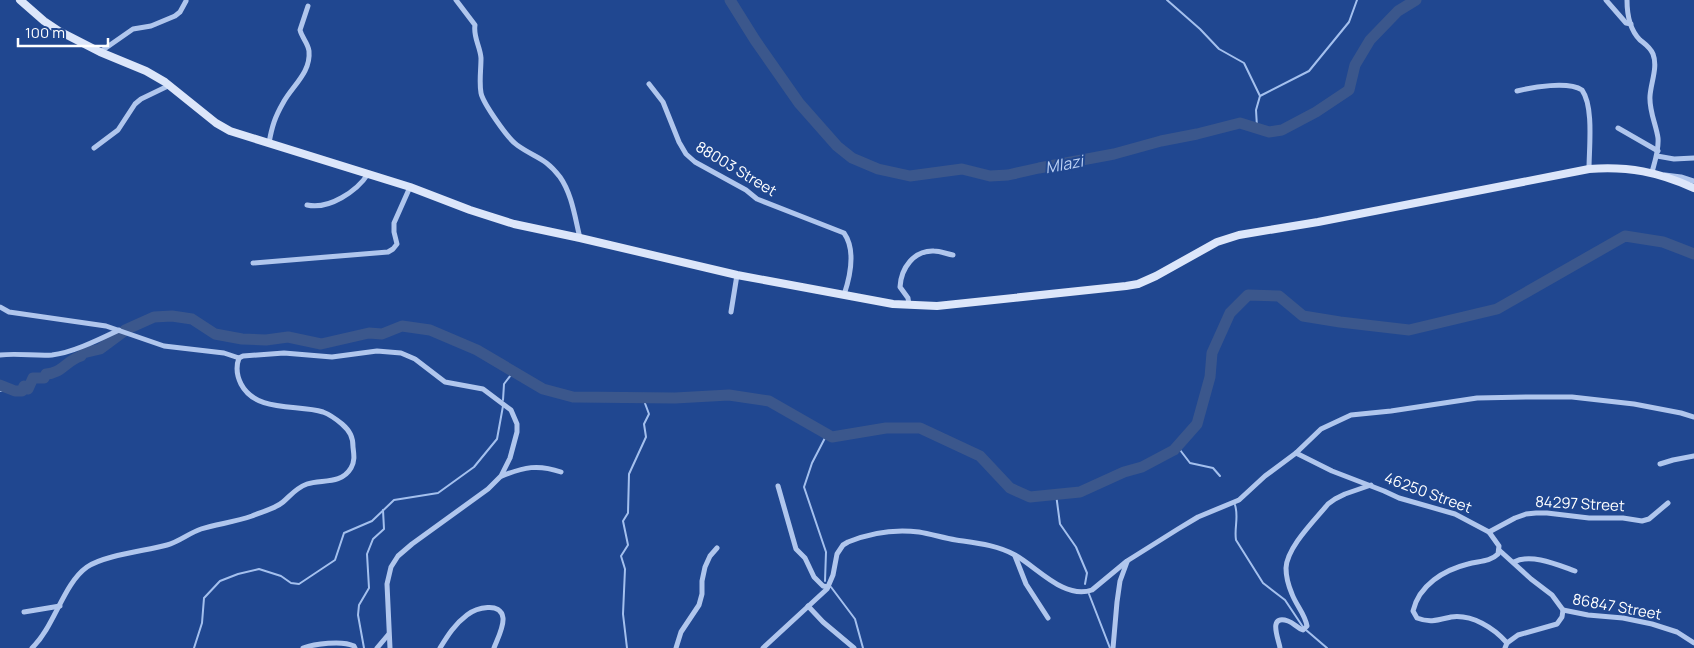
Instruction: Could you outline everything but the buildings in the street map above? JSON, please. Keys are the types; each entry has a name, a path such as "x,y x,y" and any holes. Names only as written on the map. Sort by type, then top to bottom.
{"street":[{"path":"20,0 58,31 100,52 146,71 170,85 216,123 230,131 410,187 470,210 514,224 737,275 893,304 937,306 1126,286 1147,281 1217,242 1239,235 1318,222 1589,169 1622,168 1681,177 1694,181"},
{"path":"456,0 476,25 474,35 481,56 481,88 484,102 517,145 540,157 559,175 569,196 580,238"},
{"path":"1606,0 1626,23 1631,24"},
{"path":"1627,0 1628,16 1631,24 1639,39 1653,53 1650,103 1658,136 1656,173"},
{"path":"100,52 133,30 151,26 176,16 186,1"},
{"path":"269,143 270,128 284,100 300,80 308,63 309,49 300,30 308,6"},
{"name":"88003 Street","path":"649,84 663,102 681,146 689,158 746,190 757,199 844,234 850,243 849,279 844,295"},
{"path":"94,148 118,130 135,104 141,99 170,85"},
{"path":"1517,91 1562,86 1573,86 1582,90 1586,99 1589,120 1589,169"},
{"path":"1618,128 1656,156 1674,159 1694,158"},
{"path":"1656,173 1694,188"},
{"path":"307,205 321,206 333,202 364,181 368,174"},
{"path":"253,263 388,252 394,249 397,244 394,223 410,187"},
{"path":"909,305 908,298 900,287 903,273 908,263 915,256 927,251 939,251 953,255"},
{"path":"730,312 737,275"},
{"path":"0,307 8,312 106,326 164,346 224,353 239,358 243,356 284,353 340,356 377,351 402,353 410,356 444,382 483,389 511,410 517,424 517,432 510,458 501,476 488,489 435,526 398,556 391,566 388,580 390,626 388,635 390,648"},
{"path":"0,355 51,355 62,353 119,330"},
{"path":"32,648 42,637 70,587 88,567 112,558 166,545 208,527 251,516 278,506 295,490 307,484 343,477 349,472 354,460 353,443 352,436 344,426 326,413 276,406 250,394 238,379 237,365 239,358"},
{"path":"763,648 828,587 833,575 837,554 843,545 853,540 882,532 920,532 979,543 1015,555 1050,580 1066,588 1086,592 1092,590 1127,561 1198,517 1239,500 1261,479 1296,453 1321,429 1351,415 1477,398 1572,398 1652,406 1694,417"},
{"name":"46250 Street","path":"1296,453 1332,471 1371,485 1398,498 1449,512 1489,532"},
{"path":"1660,464 1694,456"},
{"path":"501,476 524,468 534,467 551,468 561,472"},
{"path":"1280,648 1275,632 1276,624 1280,621 1287,621 1302,630 1307,626 1292,595 1286,568 1288,557 1328,504 1335,499 1371,485"},
{"path":"778,486 796,549 806,558 814,577 823,586 828,587"},
{"name":"84297 Street","path":"1489,532 1526,514 1547,512 1589,518 1623,518 1642,521 1649,519 1668,503"},
{"path":"1489,532 1497,542 1499,550 1495,557 1457,567 1438,577 1423,591 1413,611 1417,618 1426,622 1452,617 1471,619 1494,630 1506,645"},
{"path":"676,648 681,632 699,605 705,567 710,556 717,548"},
{"name":"86847 Street","path":"1499,550 1552,594 1563,610 1588,615 1624,618 1652,624 1677,632 1694,643"},
{"path":"1015,555 1026,584 1048,618"},
{"path":"1514,562 1523,559 1538,560 1575,571"},
{"path":"1113,648 1117,598 1120,581 1127,561"},
{"path":"24,612 60,606"},
{"path":"808,606 842,640 854,648"},
{"path":"440,648 455,625 475,610 488,607 500,612 503,617 503,623 494,648"},
{"name":"86847 Street","path":"1506,645 1518,635 1556,624 1560,620 1563,610"},
{"path":"377,648 388,635"},
{"path":"842,640 844,642 843,647"},
{"path":"303,648 314,645 346,643 355,648"}],"waterway":[{"name":"Mlazi","path":"730,0 799,103 837,146 852,158 878,169 910,176 962,169 990,176 1008,175 1114,154 1240,123 1269,132 1282,130 1316,112 1349,90 1355,65 1370,40 1398,11 1416,0"},
{"path":"1167,0 1200,29 1219,49 1244,63 1260,96 1256,110 1257,127"},
{"path":"1260,96 1309,71 1349,22 1357,0"},
{"path":"125,330 154,317 172,316 192,319 215,334 242,339 266,340 288,337 321,344 369,333 382,334 402,326 430,330 477,350 543,389 573,397 675,398 729,395 769,401 832,437 886,428 920,428 980,456 1010,488 1030,497 1080,492 1124,472 1142,467 1174,450 1197,424 1210,377 1212,353 1230,313 1248,295 1279,296 1303,316 1409,330 1497,309 1625,236 1663,242 1694,254"},
{"path":"0,385 15,391 22,391 24,386 28,389 33,378 44,378 46,374 56,372 83,353 100,349 123,332"},
{"path":"503,400 504,384 514,371"},
{"path":"0,391 10,390"},
{"path":"627,648 623,614 625,569 621,556 628,545 623,521 628,513 629,474 646,437 644,424 649,414 643,398"},
{"path":"194,648 202,623 204,598 220,581 259,569 281,576 291,583 299,584 335,560 344,533 372,521 394,500 438,493 474,467 497,439 503,406"},
{"path":"825,581 826,552 804,487 812,463 827,434"},
{"path":"1177,446 1190,463 1213,468 1220,476"},
{"path":"1056,494 1060,524 1076,547 1087,573 1085,584"},
{"path":"1235,505 1237,514 1236,540 1263,583 1285,600 1303,627"},
{"path":"364,648 358,615 359,605 369,588 367,554 373,539 384,529 383,510"},
{"path":"831,587 855,619 863,648"},
{"path":"1089,594 1110,648"},
{"path":"1306,630 1327,648"}]}
